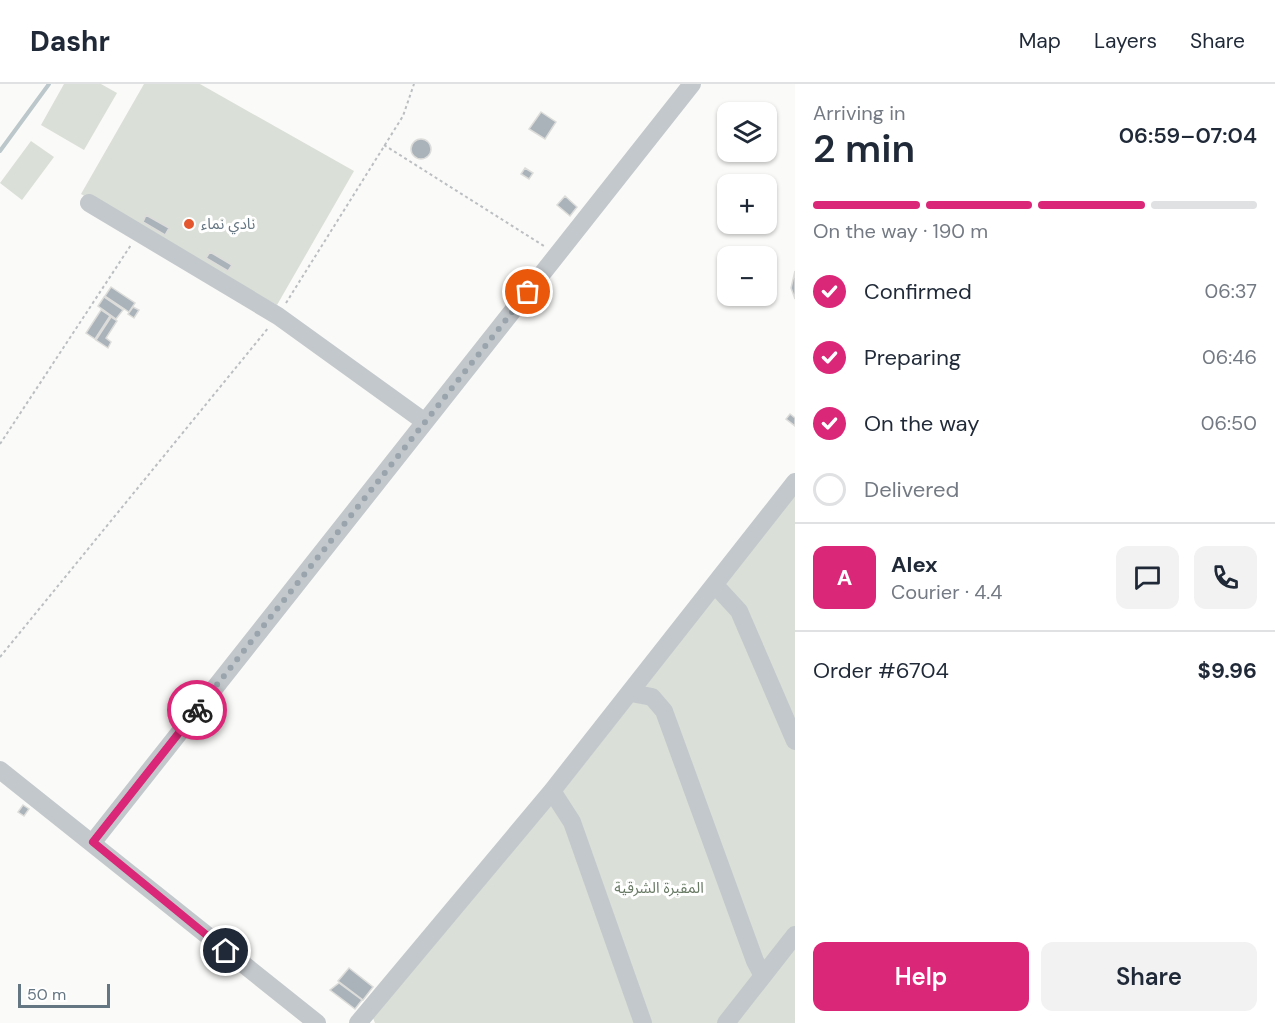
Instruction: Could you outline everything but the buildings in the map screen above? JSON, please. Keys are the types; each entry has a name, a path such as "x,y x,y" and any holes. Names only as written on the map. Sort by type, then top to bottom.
{"street":[{"path":"93,842 692,84"},
{"path":"90,203 278,316 425,422"},
{"path":"358,1023 552,791 795,482"},
{"path":"715,585 739,611 795,741"},
{"path":"631,693 652,697 664,711 755,961 763,976"},
{"path":"0,770 317,1023"},
{"path":"552,791 572,822 643,1023"},
{"path":"726,1023 795,935"}],"path":[{"path":"0,657 278,316 403,116 414,84"},
{"path":"384,145 557,255"},
{"path":"0,444 140,233"}],"green space":[{"path":"64,84 101,84 117,93 84,150 41,125"},
{"path":"144,84 200,84 354,171 277,305 81,194"},
{"path":"31,141 54,157 22,200 0,183"},
{"name":"المقبرة الشرقية","path":"795,495 795,1023 375,1023 373,1018 567,786"}],"waterway":[{"path":"0,151 49,84"}],"way so far":[{"path":"197,710 528,292"}],"place":[{"name":"نادي نماء","path":"189,224"}],"route":[{"path":"197,710 93,842 226,951"}]}
